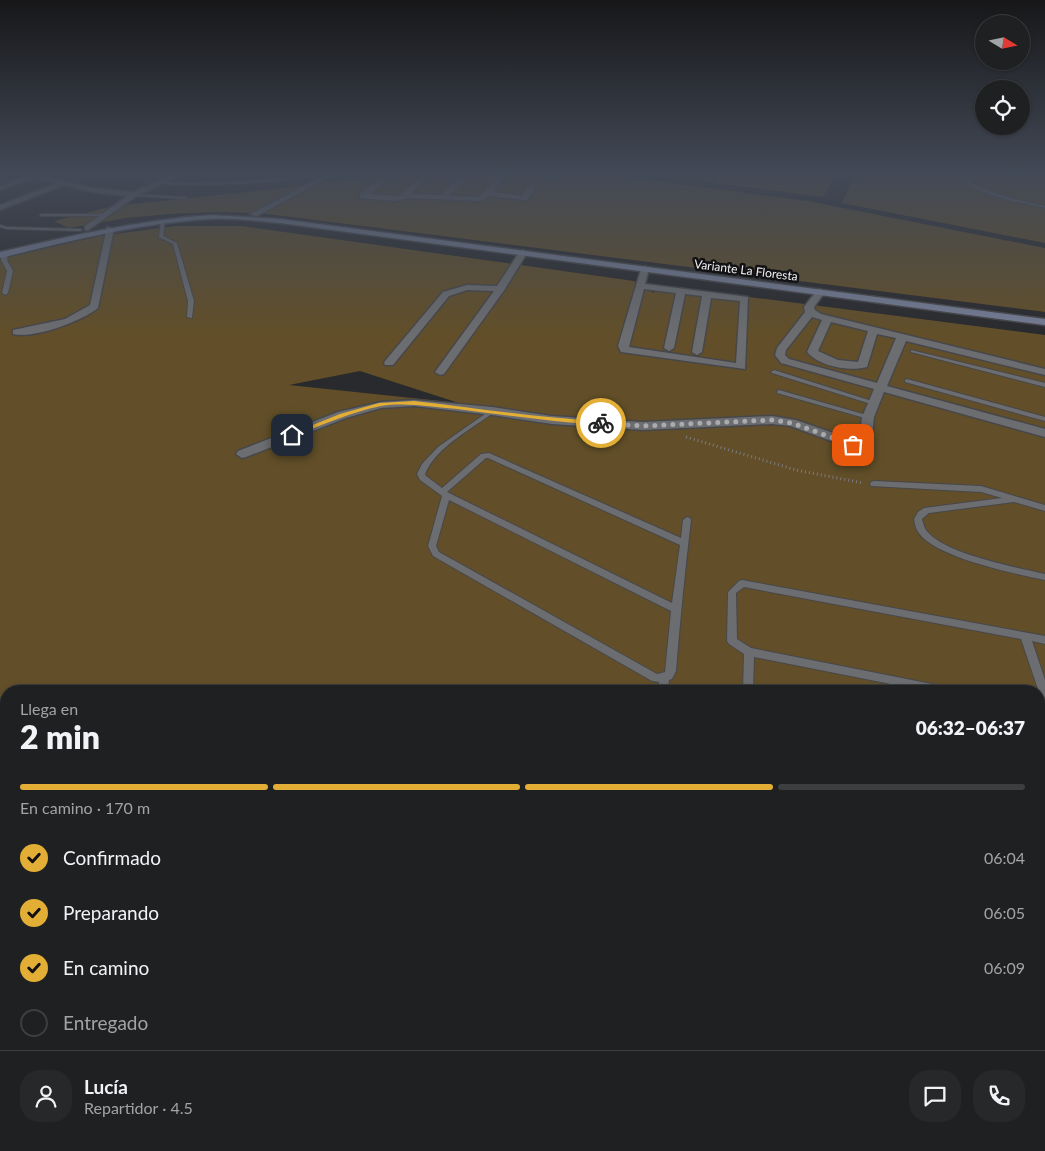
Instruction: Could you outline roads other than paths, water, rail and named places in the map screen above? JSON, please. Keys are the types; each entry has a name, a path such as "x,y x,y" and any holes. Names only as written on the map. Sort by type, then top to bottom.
{"main road":[{"name":"Variante La Floresta","path":"2,253 91,228"},
{"name":"Variante La Floresta","path":"2,253 119,228"},
{"name":"Variante La Floresta","path":"345,228 523,253 1045,314"},
{"name":"Variante La Floresta","path":"349,228 1045,322"}],"street":[{"path":"17,332 72,321 86,314 95,306 110,229"},
{"path":"440,372 500,289 523,253"},
{"path":"639,266 641,286 622,346 626,350 741,366 746,301 743,298 641,286"},
{"path":"389,363 446,294 459,288 471,286 500,289"},
{"path":"668,348 681,291"},
{"path":"820,292 809,307 810,312 781,350 782,359 789,363 1045,433"},
{"path":"697,352 707,294"},
{"path":"810,312 873,330 1045,372"},
{"path":"828,318 812,352 817,356 856,366 863,365 873,330"},
{"path":"242,454 342,415 381,404 414,403 492,411 552,420 643,426 772,420 792,423 853,445 860,444 866,438 868,417 902,337"}],"lane":[{"path":"6,228 84,229"},
{"path":"162,228 161,237 175,243 191,301 190,317"},
{"path":"2,253 10,271 5,293"},
{"path":"913,351 1045,385"},
{"path":"774,372 873,403"},
{"path":"907,381 1045,420"},
{"path":"779,392 868,417"},
{"path":"492,411 437,451 422,470 423,478 444,493 676,609"},
{"path":"685,544 493,456 484,456 444,493 432,546 436,554 636,668 656,678 664,678 669,676 671,671 676,609 685,544 687,520"},
{"path":"874,484 981,488 1045,508"},
{"path":"1014,499 928,510 921,514 918,519 921,530 940,545 982,563 1045,577"},
{"path":"917,685 749,652 732,641 732,592 742,583 1045,640"},
{"path":"1025,636 1042,685"},
{"path":"748,685 749,652"},
{"path":"664,678 664,685"}]}
